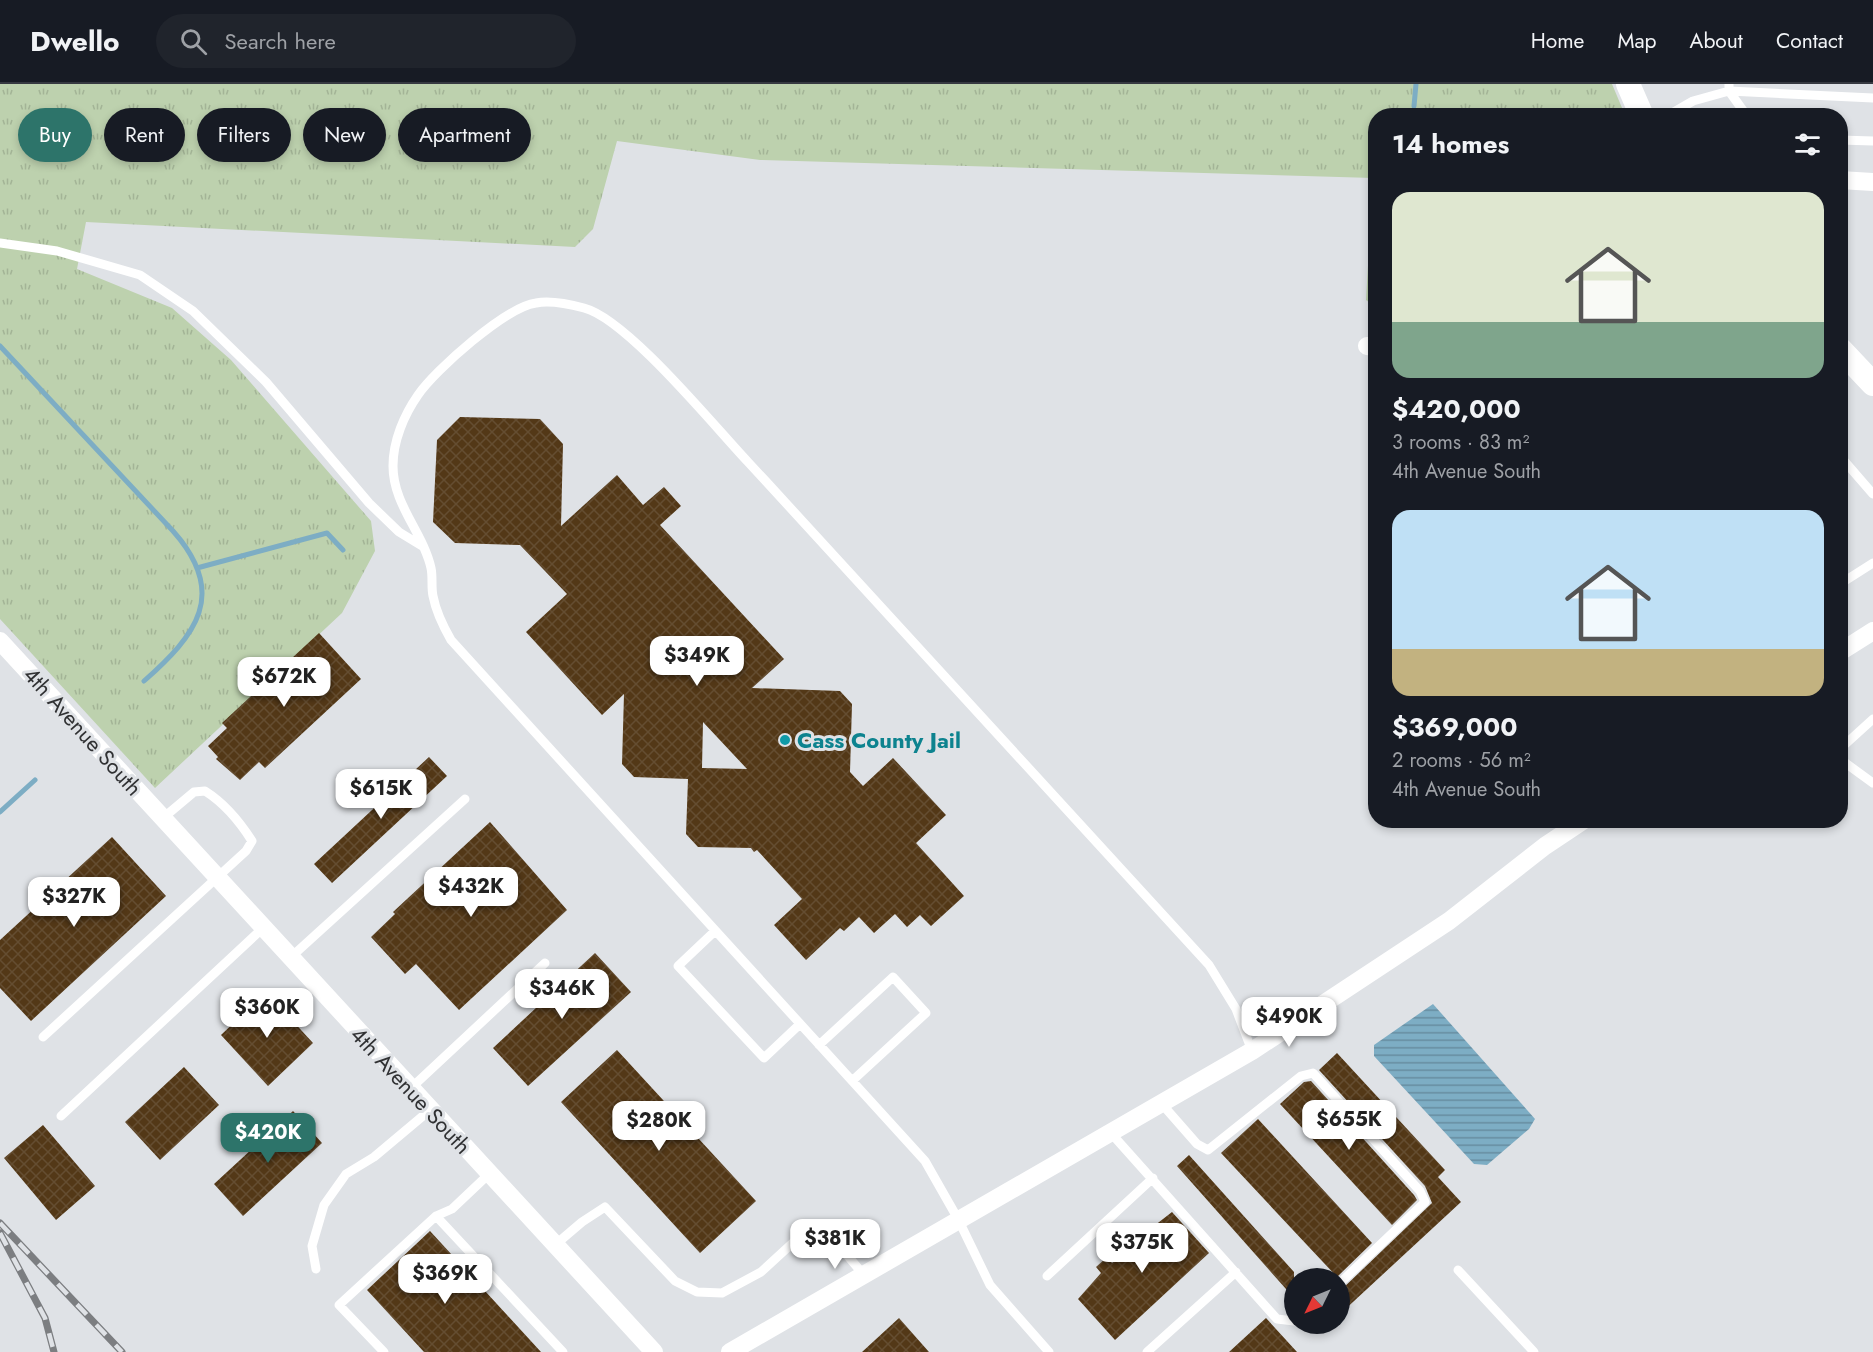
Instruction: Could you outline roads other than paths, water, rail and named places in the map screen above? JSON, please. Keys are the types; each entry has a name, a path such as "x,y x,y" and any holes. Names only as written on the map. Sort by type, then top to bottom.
{"street":[{"path":"1628,84 1638,108"},
{"path":"1848,180 1873,182"},
{"path":"1848,357 1873,384"},
{"path":"1848,647 1873,631"},
{"name":"4th Avenue South","path":"0,641 654,1352"},
{"path":"730,1352 1252,1051 1458,915 1545,846 1572,828"}],"lane":[{"path":"1729,87 1742,108"},
{"path":"1681,108 1729,87 1873,98"},
{"path":"1848,140 1873,141"},
{"path":"0,243 57,251 140,274 193,311 266,382 369,503 399,532 422,546"},
{"path":"1049,1352 990,1285 958,1219 925,1161 451,640 441,621 432,594 432,568 401,504 393,466 399,431 419,393 476,338 516,310 535,303 561,303 587,309 609,320 642,350 794,511 1209,965 1236,1009 1252,1051"},
{"path":"1848,465 1873,494"},
{"path":"1848,579 1873,563"},
{"path":"1848,742 1873,719"},
{"path":"1848,765 1873,783"},
{"path":"43,1037 246,851 252,841 238,822 205,791 194,792 163,818"},
{"path":"290,958 465,799"},
{"path":"61,1116 263,928"},
{"path":"715,931 678,966 764,1058 800,1024"},
{"path":"410,1089 545,963"},
{"path":"819,1045 893,977 926,1013 852,1081"},
{"path":"1161,1103 1197,1144 1208,1150 1301,1076 1313,1073 1420,1191 1425,1202 1350,1273"},
{"path":"316,1269 312,1246 324,1205 346,1174 374,1156 430,1110"},
{"path":"1110,1132 1276,1319 1284,1320"},
{"path":"384,1352 339,1305 436,1216 452,1209 489,1174"},
{"path":"1047,1276 1153,1178"},
{"path":"555,1245 582,1222 605,1207 675,1281 697,1292 722,1293 761,1272 798,1238 814,1233 830,1235 863,1274"},
{"path":"436,1216 563,1352"},
{"path":"1458,1270 1534,1352"},
{"path":"1147,1352 1236,1272"}],"water":[{"path":"1433,1004 1535,1119 1529,1129 1487,1165 1474,1164 1374,1056 1374,1045"}],"waterway":[{"path":"1414,106 1416,84"},
{"path":"0,346 173,531 190,554 199,575 202,594 199,612 191,630 178,647 144,681"},
{"path":"197,568 327,533 343,550"},
{"path":"0,812 35,780"}],"railway":[{"path":"0,1223 122,1352"},
{"path":"0,1233 45,1318 54,1352"}],"place":[{"name":"Cass County Jail","path":"785,740"}]}
